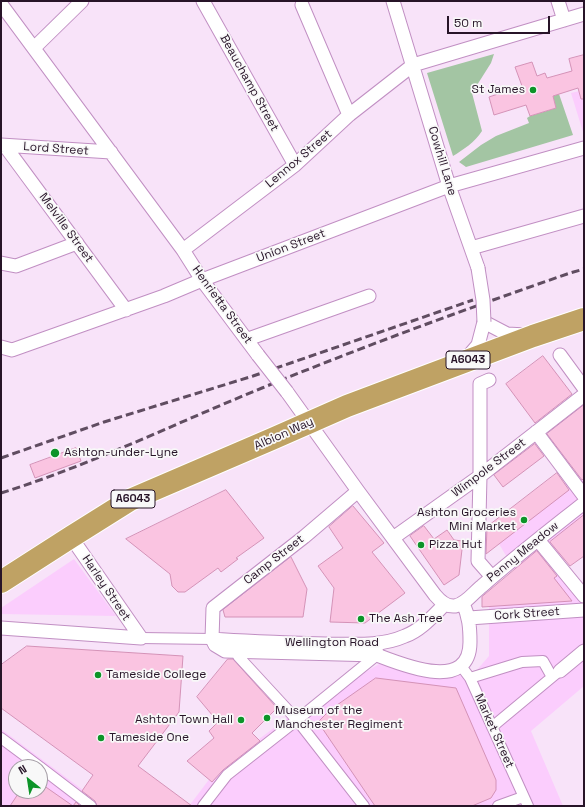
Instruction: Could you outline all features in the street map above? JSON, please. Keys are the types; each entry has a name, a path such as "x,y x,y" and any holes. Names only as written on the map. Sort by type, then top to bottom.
{"highway":[{"name":"Albion Way","path":"1,582 71,536 130,500 347,406 533,336 584,319"}],"street":[{"path":"34,48 82,1"},
{"name":"Beauchamp Street","path":"202,1 295,165"},
{"name":"Cowhill Lane","path":"393,1 449,186 478,268 483,300 484,322 478,345 464,362"},
{"path":"558,1 564,20"},
{"name":"Henrietta Street","path":"1,4 183,250 202,280 258,355 288,392 358,491 435,595 445,604"},
{"path":"302,5 350,115"},
{"path":"413,65 584,14"},
{"name":"Lennox Street","path":"183,250 295,165 350,115 413,65"},
{"name":"Lord Street","path":"3,145 111,152"},
{"name":"Melville Street","path":"3,145 126,310"},
{"name":"Union Street","path":"1,347 12,350 126,310 449,186 584,148"},
{"path":"471,248 584,216"},
{"path":"1,262 16,266 77,243"},
{"path":"248,340 369,296"},
{"path":"484,322 507,334 533,336"},
{"path":"560,355 584,388"},
{"path":"489,380 480,384 478,561 492,577"},
{"name":"Wimpole Street","path":"393,538 480,476 584,395"},
{"path":"536,432 584,496"},
{"name":"Camp Street","path":"212,639 213,608 304,537 358,491"},
{"name":"Penny Meadow","path":"463,603 492,577 584,503"},
{"name":"Harley Street","path":"71,536 141,638"},
{"path":"538,540 584,596"},
{"path":"203,806 227,775 297,720 376,650 414,669 448,672 461,666 468,656 470,646 469,618 463,603 455,606 445,604"},
{"name":"Wellington Road","path":"212,639 215,645 225,651 238,652 376,650 413,632 426,623 445,604"},
{"name":"Cork Street","path":"469,618 584,610"},
{"name":"Wellington Road","path":"1,628 141,638 212,639 293,643 376,650"},
{"path":"492,727 584,651"},
{"path":"238,652 238,656 297,720 364,806"},
{"path":"470,678 522,662 543,662 556,674"},
{"name":"Market Street","path":"461,666 470,678 526,802"},
{"path":"1,738 29,759"},
{"path":"48,773 91,806"},
{"path":"498,806 526,802"}],"shaded area":[{"path":"584,90 584,132 583,132 571,93"},
{"path":"584,467 584,545 563,560 584,586 584,686 531,731 563,806 189,806 214,773 291,715 381,663 447,672 470,678 489,656 489,594 515,571 495,537"},
{"path":"74,559 116,616 1,614 1,608"},
{"path":"1,729 41,759 8,759 8,799 48,799 48,764 104,806 1,806"}],"green space":[{"path":"494,54 491,63 472,93 482,131 472,142 453,156 427,73"},
{"path":"559,94 573,135 466,167 459,162 481,145 496,136 529,123 527,118 530,116 556,108 553,96"}],"building":[{"name":"St James","path":"584,55 584,99 581,99 578,88 553,96 556,108 530,116 526,105 494,115 489,97 522,86 515,67 532,62 537,76 545,73 547,78 572,71 569,59"},
{"path":"543,356 572,394 535,423 506,384"},
{"path":"584,405 584,478 582,480 547,434"},
{"path":"535,444 544,456 503,487 494,475"},
{"path":"76,448 81,461 35,478 30,465"},
{"path":"557,473 569,490 486,554 487,527"},
{"path":"226,490 264,538 236,558 238,559 221,572 218,568 185,592 178,592 172,586 170,574 126,539"},
{"path":"353,506 384,543 372,552 405,593 365,623 330,622 334,588 318,566 343,548 329,527"},
{"path":"584,515 584,556 570,566 550,542"},
{"path":"424,526 434,539 447,530 454,540 463,541 459,575 444,585 410,536"},
{"path":"537,551 557,576 554,578 572,601 482,607 482,597"},
{"path":"291,557 307,589 303,617 225,617 223,610"},
{"name":"Tameside One","path":"27,646 183,656 179,712 138,766 192,806 97,806 95,801 82,791 93,775 1,708 1,665"},
{"name":"Ashton Town Hall","path":"228,659 233,659 277,708 252,733 260,741 223,770 212,782 187,761 214,738 209,731 218,722 197,697"},
{"path":"376,678 456,688 496,780 496,790 491,798 472,806 375,806 318,722 330,710"},
{"path":"48,789 73,806 10,806 15,799 48,799"},
{"path":"76,802 80,806 73,806"}],"railway":[{"path":"1,493 68,470 300,372 492,300 584,269"},
{"path":"1,458 104,422 253,376 473,300"}],"place":[{"name":"St James","path":"533,90"},
{"name":"Ashton-under-Lyne","path":"55,453"},
{"name":"Ashton Groceries Mini Market","path":"524,520"},
{"name":"Pizza Hut","path":"421,545"},
{"name":"The Ash Tree","path":"361,619"},
{"name":"Tameside College","path":"98,675"},
{"name":"Museum of the Manchester Regiment","path":"267,718"},
{"name":"Ashton Town Hall","path":"241,720"},
{"name":"Tameside One","path":"101,738"}]}
